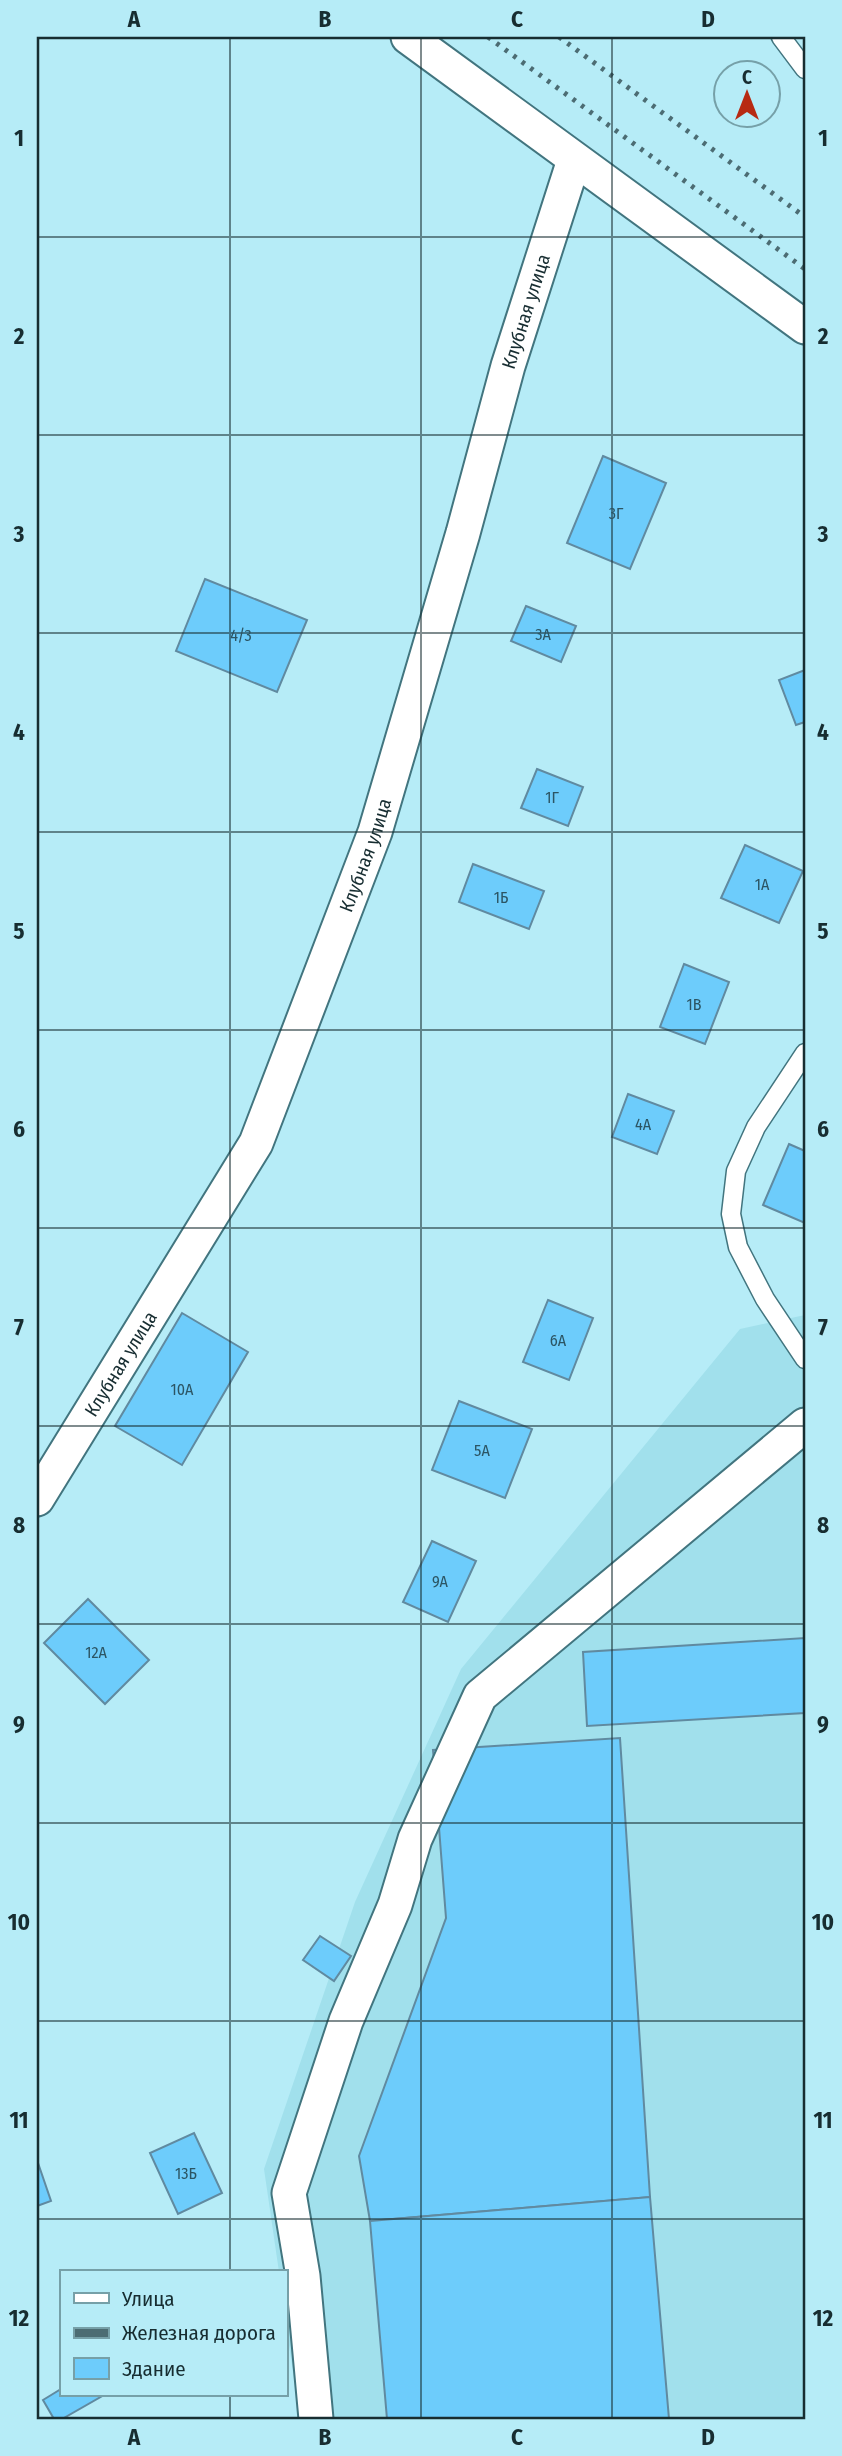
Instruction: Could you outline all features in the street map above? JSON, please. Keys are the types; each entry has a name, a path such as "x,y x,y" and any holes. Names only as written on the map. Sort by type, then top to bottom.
{"street":[{"path":"408,37 805,327"},
{"name":"Клубная улица","path":"37,1499 256,1143 375,832 463,533 508,366 574,160"},
{"path":"316,2419 303,2276 289,2193 346,2021 395,1905 415,1839 480,1696 805,1424"}],"lane":[{"path":"781,37 805,69"},
{"path":"805,1053 756,1127 736,1171 731,1214 738,1247 765,1299 805,1359"}],"shaded area":[{"path":"805,1315 805,2419 300,2419 287,2331 287,2270 279,2270 264,2169 355,1902 461,1669 740,1329"}],"building":[{"path":"603,456 666,483 630,569 567,543"},
{"path":"205,579 307,620 277,692 176,651"},
{"path":"526,606 576,626 561,662 511,641"},
{"path":"805,670 805,722 796,725 779,680"},
{"path":"537,769 583,787 568,826 521,808"},
{"path":"745,845 803,871 779,923 721,898"},
{"path":"473,864 544,891 529,929 459,902"},
{"path":"684,964 729,982 705,1044 660,1027"},
{"path":"628,1094 674,1111 657,1154 612,1137"},
{"path":"789,1144 805,1151 805,1223 763,1205"},
{"path":"548,1300 593,1318 569,1380 523,1362"},
{"path":"182,1313 248,1352 182,1465 115,1426"},
{"path":"459,1401 532,1429 505,1498 432,1470"},
{"path":"432,1541 476,1561 448,1622 403,1602"},
{"path":"88,1599 149,1660 105,1704 44,1643"},
{"path":"805,1638 805,1713 587,1726 583,1652"},
{"path":"620,1738 650,2197 370,2221 359,2156 446,1918 433,1750"},
{"path":"320,1936 351,1956 334,1981 303,1960"},
{"path":"194,2133 222,2193 178,2214 150,2153"},
{"path":"37,2160 51,2201 37,2206"},
{"path":"650,2197 669,2419 387,2419 370,2221"},
{"path":"60,2390 60,2396 102,2396 62,2419 54,2419 43,2400"}],"railway":[{"path":"488,37 805,269"},
{"path":"559,37 805,217"}]}
